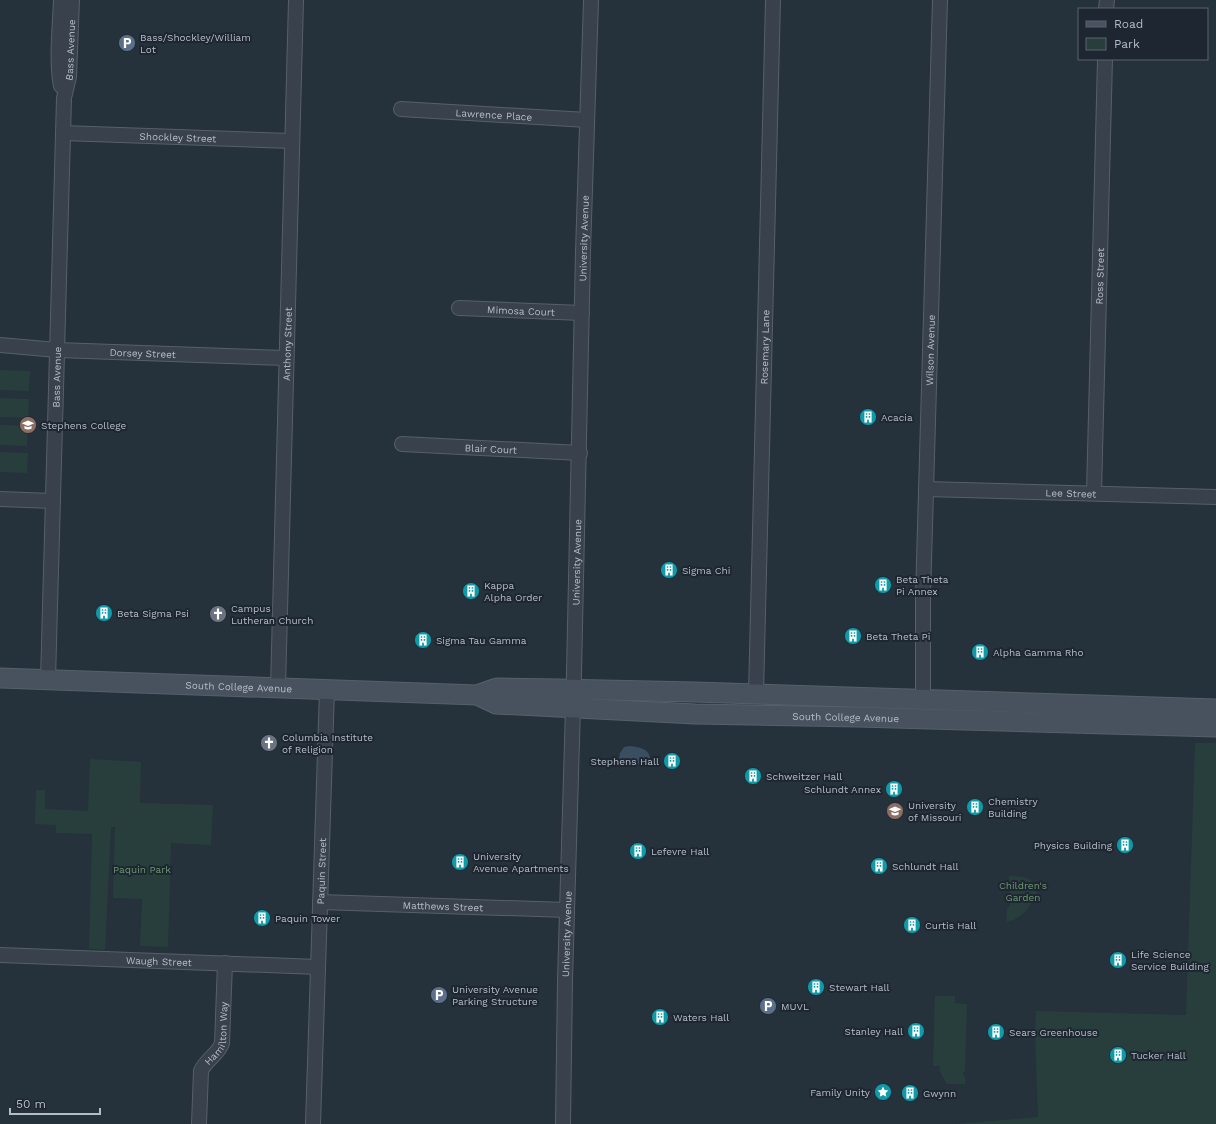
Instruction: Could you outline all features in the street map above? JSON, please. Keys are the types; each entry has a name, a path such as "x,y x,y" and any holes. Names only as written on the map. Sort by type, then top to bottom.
{"main road":[{"name":"South College Avenue","path":"0,678 478,695 497,688 923,699 1216,710"},
{"name":"South College Avenue","path":"478,695 496,704 573,709 695,714 1216,727"}],"street":[{"name":"Bass Avenue","path":"61,0 59,78 64,98"},
{"name":"Bass Avenue","path":"48,680 64,98 68,77 72,0"},
{"name":"Anthony Street","path":"278,688 296,0"},
{"name":"University Avenue","path":"563,1124 567,910 591,0"},
{"name":"Rosemary Lane","path":"756,694 773,0"},
{"name":"Wilson Avenue","path":"923,699 923,597 940,0"},
{"name":"Ross Street","path":"1094,493 1105,60"},
{"name":"Lawrence Place","path":"401,109 587,120"},
{"name":"Shockley Street","path":"63,133 292,141"},
{"name":"Mimosa Court","path":"459,308 582,313"},
{"name":"Dorsey Street","path":"0,345 57,350 286,358"},
{"name":"Blair Court","path":"402,444 580,453"},
{"name":"Lee Street","path":"926,489 1216,497"},
{"path":"0,499 53,501"},
{"name":"Paquin Street","path":"313,1124 327,690"},
{"name":"Matthews Street","path":"320,902 567,910"},
{"name":"Waugh Street","path":"0,955 318,967"},
{"name":"Hamilton Way","path":"199,1124 201,1071 203,1065 218,1051 222,1042 225,963"}],"green space":[{"path":"0,370 30,371 29,391 0,390"},
{"path":"0,398 29,399 28,418 0,417"},
{"path":"0,425 28,426 27,446 0,445"},
{"path":"0,452 28,453 27,473 0,472"},
{"path":"1195,743 1216,743 1216,1124 956,1124 1038,1117 1035,1032 1036,1011 1186,1015"},
{"name":"Paquin Park","path":"90,759 141,762 140,803 213,805 211,845 171,843 168,947 140,946 142,899 113,898 115,827 111,827 105,950 89,949 92,834 56,833 56,825 35,824 36,790 45,790 45,809 88,811"},
{"name":"Children's Garden","path":"1009,876 1024,877 1028,879 1033,884 1037,894 1022,915 1007,922 1007,909 1010,905"},
{"path":"935,996 955,996 955,1003 967,1004 965,1071 963,1072 963,1075 965,1076 965,1084 947,1084 939,1070 940,1066 933,1066"}],"water":[{"path":"630,746 645,750 650,758 649,762 643,765 635,763 627,766 623,764 619,759 620,753 624,747"}],"place":[{"name":"Bass/Shockley/William Lot","path":"127,43"},
{"name":"Acacia","path":"868,417"},
{"name":"Stephens College","path":"28,425"},
{"name":"Sigma Chi","path":"669,570"},
{"name":"Beta Theta Pi Annex","path":"883,585"},
{"name":"Kappa Alpha Order","path":"471,591"},
{"name":"Beta Sigma Psi","path":"104,613"},
{"name":"Campus Lutheran Church","path":"218,614"},
{"name":"Beta Theta Pi","path":"853,636"},
{"name":"Sigma Tau Gamma","path":"423,640"},
{"name":"Alpha Gamma Rho","path":"980,652"},
{"name":"Columbia Institute of Religion","path":"269,743"},
{"name":"Stephens Hall","path":"672,761"},
{"name":"Schweitzer Hall","path":"753,776"},
{"name":"Schlundt Annex","path":"894,789"},
{"name":"Chemistry Building","path":"975,807"},
{"name":"University of Missouri","path":"895,811"},
{"name":"Physics Building","path":"1125,845"},
{"name":"Lefevre Hall","path":"638,851"},
{"name":"University Avenue Apartments","path":"460,862"},
{"name":"Schlundt Hall","path":"879,866"},
{"name":"Paquin Tower","path":"262,918"},
{"name":"Curtis Hall","path":"912,925"},
{"name":"Life Science Service Building","path":"1118,960"},
{"name":"Stewart Hall","path":"816,987"},
{"name":"University Avenue Parking Structure","path":"439,995"},
{"name":"MUVL","path":"768,1006"},
{"name":"Waters Hall","path":"660,1017"},
{"name":"Stanley Hall","path":"916,1031"},
{"name":"Sears Greenhouse","path":"996,1032"},
{"name":"Tucker Hall","path":"1118,1055"},
{"name":"Family Unity","path":"883,1092"},
{"name":"Gwynn","path":"910,1093"}]}
